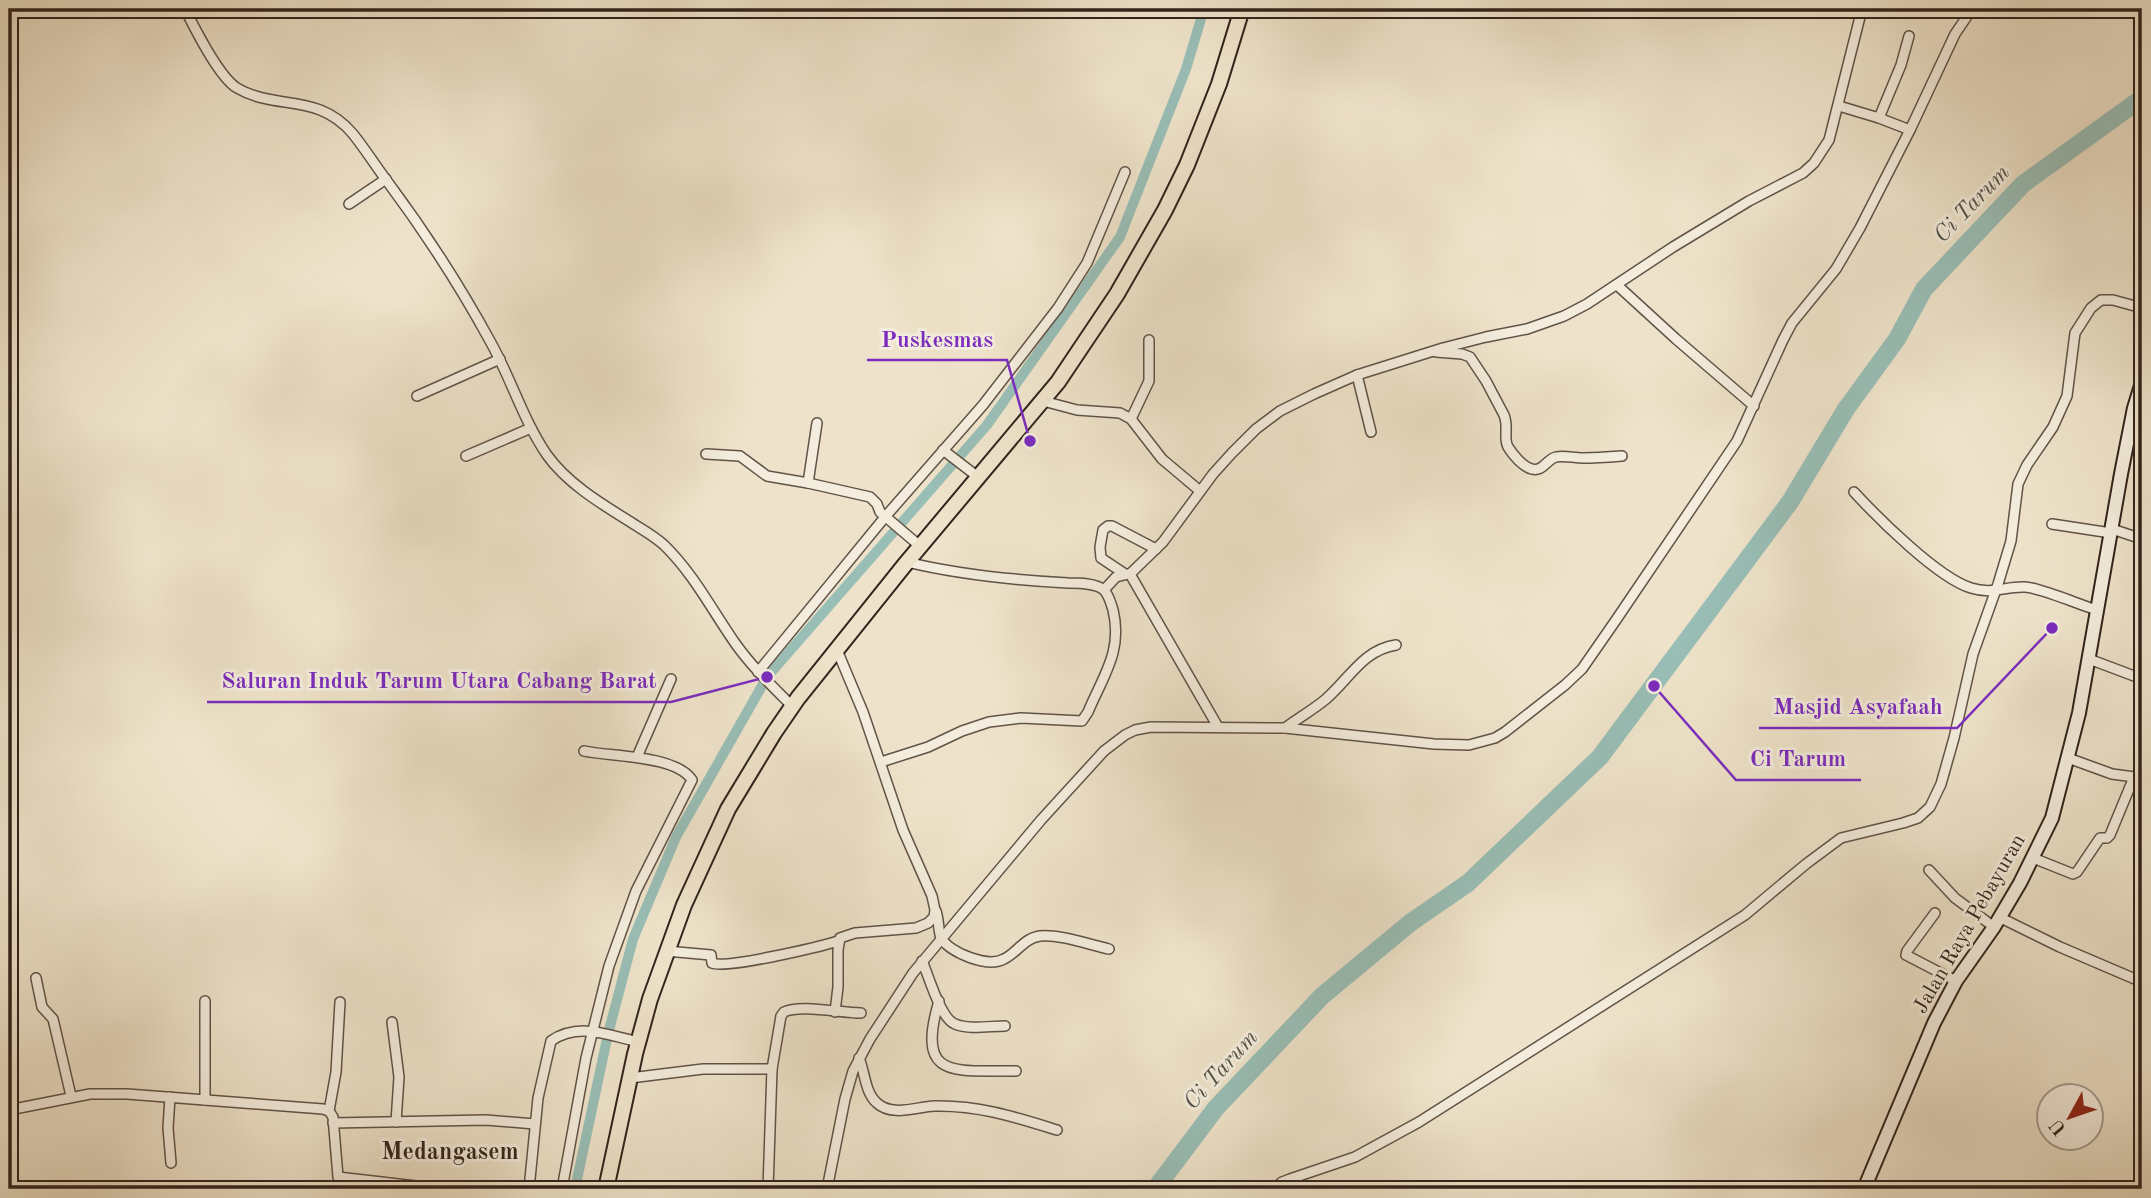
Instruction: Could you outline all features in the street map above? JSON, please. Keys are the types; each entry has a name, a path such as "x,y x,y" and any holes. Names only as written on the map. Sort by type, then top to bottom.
{"main road":[{"path":"606,1189 638,1042 666,951 723,820 774,733 787,701 837,650 907,562 917,544 1043,401 1117,294 1165,210 1187,165 1207,116 1242,9"},
{"name":"Jalan Raya Pebayuran","path":"1864,1189 1934,1023 1956,981 1997,922 2034,858 2052,818 2089,660 2134,408 2142,382"}],"street":[{"path":"185,9 204,43 235,87 317,108 332,115 353,134 452,276 500,359 531,428 548,456 568,478 647,532 674,555 759,674 787,701"},
{"path":"1104,590 1116,577 1127,574 1156,549 1200,491 1245,439 1268,420 1314,394 1357,375 1479,338 1547,323 1587,304 1713,222 1803,173 1814,163 1829,140 1862,9"},
{"path":"827,1189 845,1100 859,1058 870,1038 941,937 1041,820 1114,742 1135,730 1151,727 1218,727 1285,728 1434,744 1469,745 1505,732 1542,705 1582,668 1741,433 1792,323 1836,269 1860,228 1955,34 1972,9"},
{"path":"1879,118 1901,65 1909,36"},
{"path":"1839,106 1910,130"},
{"path":"759,674 946,452 1075,283 1087,263 1125,172"},
{"path":"349,204 386,180"},
{"path":"1617,285 1754,406"},
{"path":"1274,1189 1282,1182 1355,1157 1419,1122 1745,915 1841,838 1903,823 1924,812 1935,798 1941,784 1973,654 2007,555 2014,529 2018,484 2027,465 2053,427 2067,396 2073,341 2079,326 2091,307 2106,298 2142,308"},
{"path":"1473,361 1479,338"},
{"path":"1131,419 1149,381 1149,340"},
{"path":"1433,351 1462,354 1473,361 1504,415 1507,445 1523,464 1531,469 1542,468 1558,456 1622,456"},
{"path":"417,396 500,359"},
{"path":"1357,375 1371,432"},
{"path":"1043,401 1077,410 1120,413 1131,419 1162,459 1200,491"},
{"path":"808,483 817,423"},
{"path":"466,456 531,428"},
{"path":"946,452 975,475"},
{"path":"706,454 740,456 767,476 870,497 880,512 917,544"},
{"path":"1854,492 1894,531 1952,579 1968,588 2026,587 2097,610"},
{"path":"2052,524 2111,531 2142,539"},
{"path":"1156,549 1112,526 1103,530 1101,558 1131,578 1218,727"},
{"path":"881,762 939,743 974,727 1001,720 1084,720 1116,644 1112,608 1104,590 1085,584 954,573 907,562"},
{"path":"1285,728 1328,698 1373,652 1396,645"},
{"path":"837,650 859,702 903,830 934,906 941,937 969,958 986,962 1003,960 1027,941 1040,936 1109,949"},
{"path":"2089,660 2142,679"},
{"path":"637,757 671,678"},
{"path":"562,1189 609,966 636,891 692,783 690,776 679,769 637,757 584,751"},
{"path":"2034,858 2073,874 2077,872 2101,838 2110,835 2138,778 2112,775 2068,758"},
{"path":"1929,870 1955,898 1997,922 2142,982"},
{"path":"666,951 711,955 713,964 717,965 743,962 838,941 843,936 855,933 916,928 934,917 934,906"},
{"path":"1935,913 1906,955 1956,981"},
{"path":"835,1012 839,969 838,941"},
{"path":"922,961 939,1002 951,1021 957,1025 1005,1026"},
{"path":"36,978 42,1007 53,1019 71,1096"},
{"path":"205,1001 205,1100"},
{"path":"338,1189 333,1124 329,1111 336,1072 340,1002"},
{"path":"939,1002 931,1040 937,1060 944,1066 963,1070 1016,1071"},
{"path":"768,1189 772,1069 781,1016 784,1012 796,1008 860,1013"},
{"path":"393,1022 399,1077 396,1122"},
{"path":"528,1189 538,1098 551,1041 563,1035 597,1031 638,1042"},
{"path":"859,1058 870,1094 885,1109 894,1111 932,1106 979,1108 1057,1129"},
{"path":"630,1078 703,1069 772,1069"},
{"path":"9,1110 71,1096 127,1094 329,1111"},
{"path":"170,1097 171,1163"},
{"path":"333,1124 486,1120 535,1124"},
{"path":"338,1177 442,1189"}],"waterway":[{"path":"575,1189 608,1034 633,939 676,837 767,677 987,425 1120,237 1186,69 1204,9"},
{"name":"Ci Tarum","path":"1155,1189 1216,1108 1322,996 1410,923 1468,883 1600,757 1790,502 1846,409 1897,339 1924,289 2023,184 2142,98"}],"place":[{"name":"Puskesmas","path":"1030,441"},
{"name":"Masjid Asyafaah","path":"2052,628"},
{"name":"Saluran Induk Tarum Utara Cabang Barat","path":"767,677"},
{"name":"Ci Tarum","path":"1654,686"}],"district":[{"name":"Medangasem","path":"450,1153"}]}
